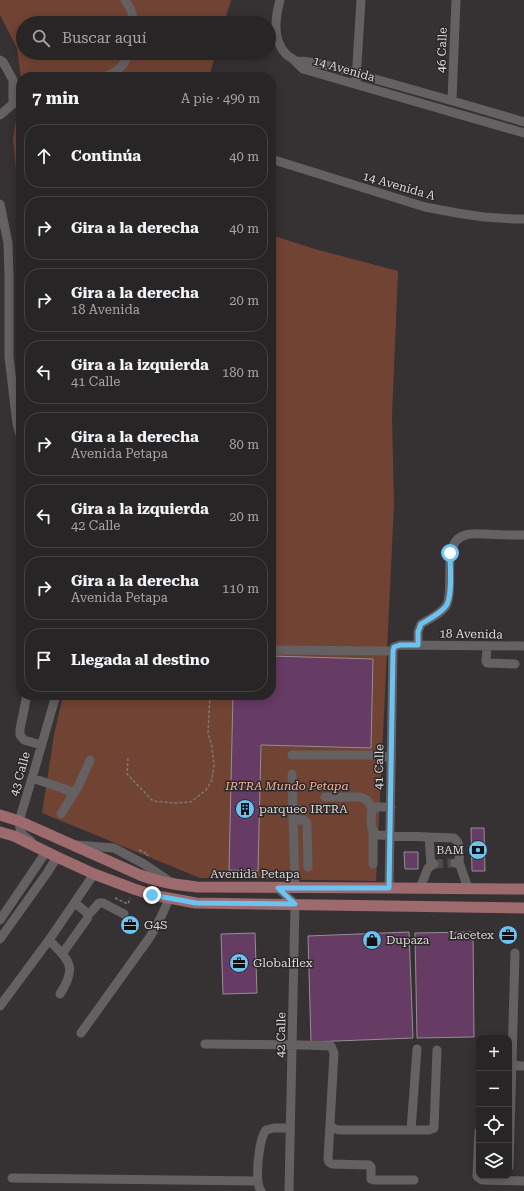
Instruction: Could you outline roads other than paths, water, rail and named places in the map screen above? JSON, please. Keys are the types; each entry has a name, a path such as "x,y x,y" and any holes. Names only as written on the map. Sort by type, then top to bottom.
{"main road":[{"name":"Avenida Petapa","path":"0,815 19,821 140,875 155,881 175,885 197,887 278,888 524,889"},
{"path":"0,832 14,836 94,874 134,889 169,899 196,903 524,908"}],"street":[{"path":"125,0 131,10 132,16"},
{"path":"280,0 277,12 277,39 286,54 296,61"},
{"path":"356,85 361,0"},
{"name":"46 Calle","path":"452,100 456,0"},
{"path":"0,60 3,62 13,80 16,96"},
{"path":"115,72 127,60"},
{"name":"14 Avenida","path":"296,61 307,61 357,74 452,100 524,122"},
{"name":"14 Avenida","path":"296,61 303,69 524,133"},
{"path":"0,115 16,103"},
{"name":"14 Avenida A","path":"276,161 425,207 484,217 524,219"},
{"path":"0,204 8,243 9,357 16,424"},
{"path":"418,645 418,632 421,624 439,613 447,605 450,590 450,553 457,538 466,534 524,535"},
{"name":"18 Avenida","path":"276,650 394,649 400,645 524,646"},
{"path":"487,646 487,663 515,664"},
{"name":"41 Calle","path":"389,888 394,649"},
{"path":"26,700 20,735 24,740 41,744"},
{"name":"43 Calle","path":"19,821 54,700"},
{"path":"292,755 376,755 391,758"},
{"path":"61,814 79,785 90,760"},
{"path":"292,774 295,888"},
{"path":"32,778 74,793"},
{"path":"325,797 360,797 366,800 373,809 373,864"},
{"path":"373,809 391,807"},
{"path":"293,820 304,820 307,823 308,867"},
{"path":"0,920 45,851 22,835 19,821"},
{"path":"373,832 378,835 454,838 459,844 456,863 468,888"},
{"path":"420,888 424,875 433,865 429,837"},
{"path":"0,939 57,857"},
{"path":"0,1006 49,940 94,874"},
{"path":"278,888 295,904"},
{"path":"82,1033 150,937 169,899"},
{"path":"62,954 87,919 89,913 100,902 124,914"},
{"path":"74,903 89,913"},
{"name":"42 Calle","path":"289,1191 295,904"},
{"path":"49,940 68,962 70,970 68,982 60,994"},
{"path":"511,1035 515,952"},
{"path":"205,1044 293,1044 328,1046 333,1048 329,1162 332,1164 369,1165 371,1167 371,1179 374,1180 414,1180"},
{"path":"411,1130 417,1049"},
{"path":"330,1124 332,1128 336,1130 429,1130 434,1128 437,1050"},
{"path":"512,1065 524,1066"},
{"path":"509,1143 510,1071"},
{"path":"261,1191 258,1181 258,1158 263,1134 266,1130 274,1128 290,1128"},
{"path":"12,1178 258,1181"},
{"path":"512,1179 524,1181"}],"tunnel":[{"path":"434,864 453,863"}],"place":[{"name":"parqueo IRTRA","path":"245,809"},
{"name":"BAM","path":"478,850"},
{"name":"G4S","path":"130,925"},
{"name":"Lacetex","path":"508,935"},
{"name":"Dupaza","path":"372,940"},
{"name":"Globalflex","path":"239,963"}],"park label":[{"name":"IRTRA Mundo Petapa","path":"287,786"}]}
